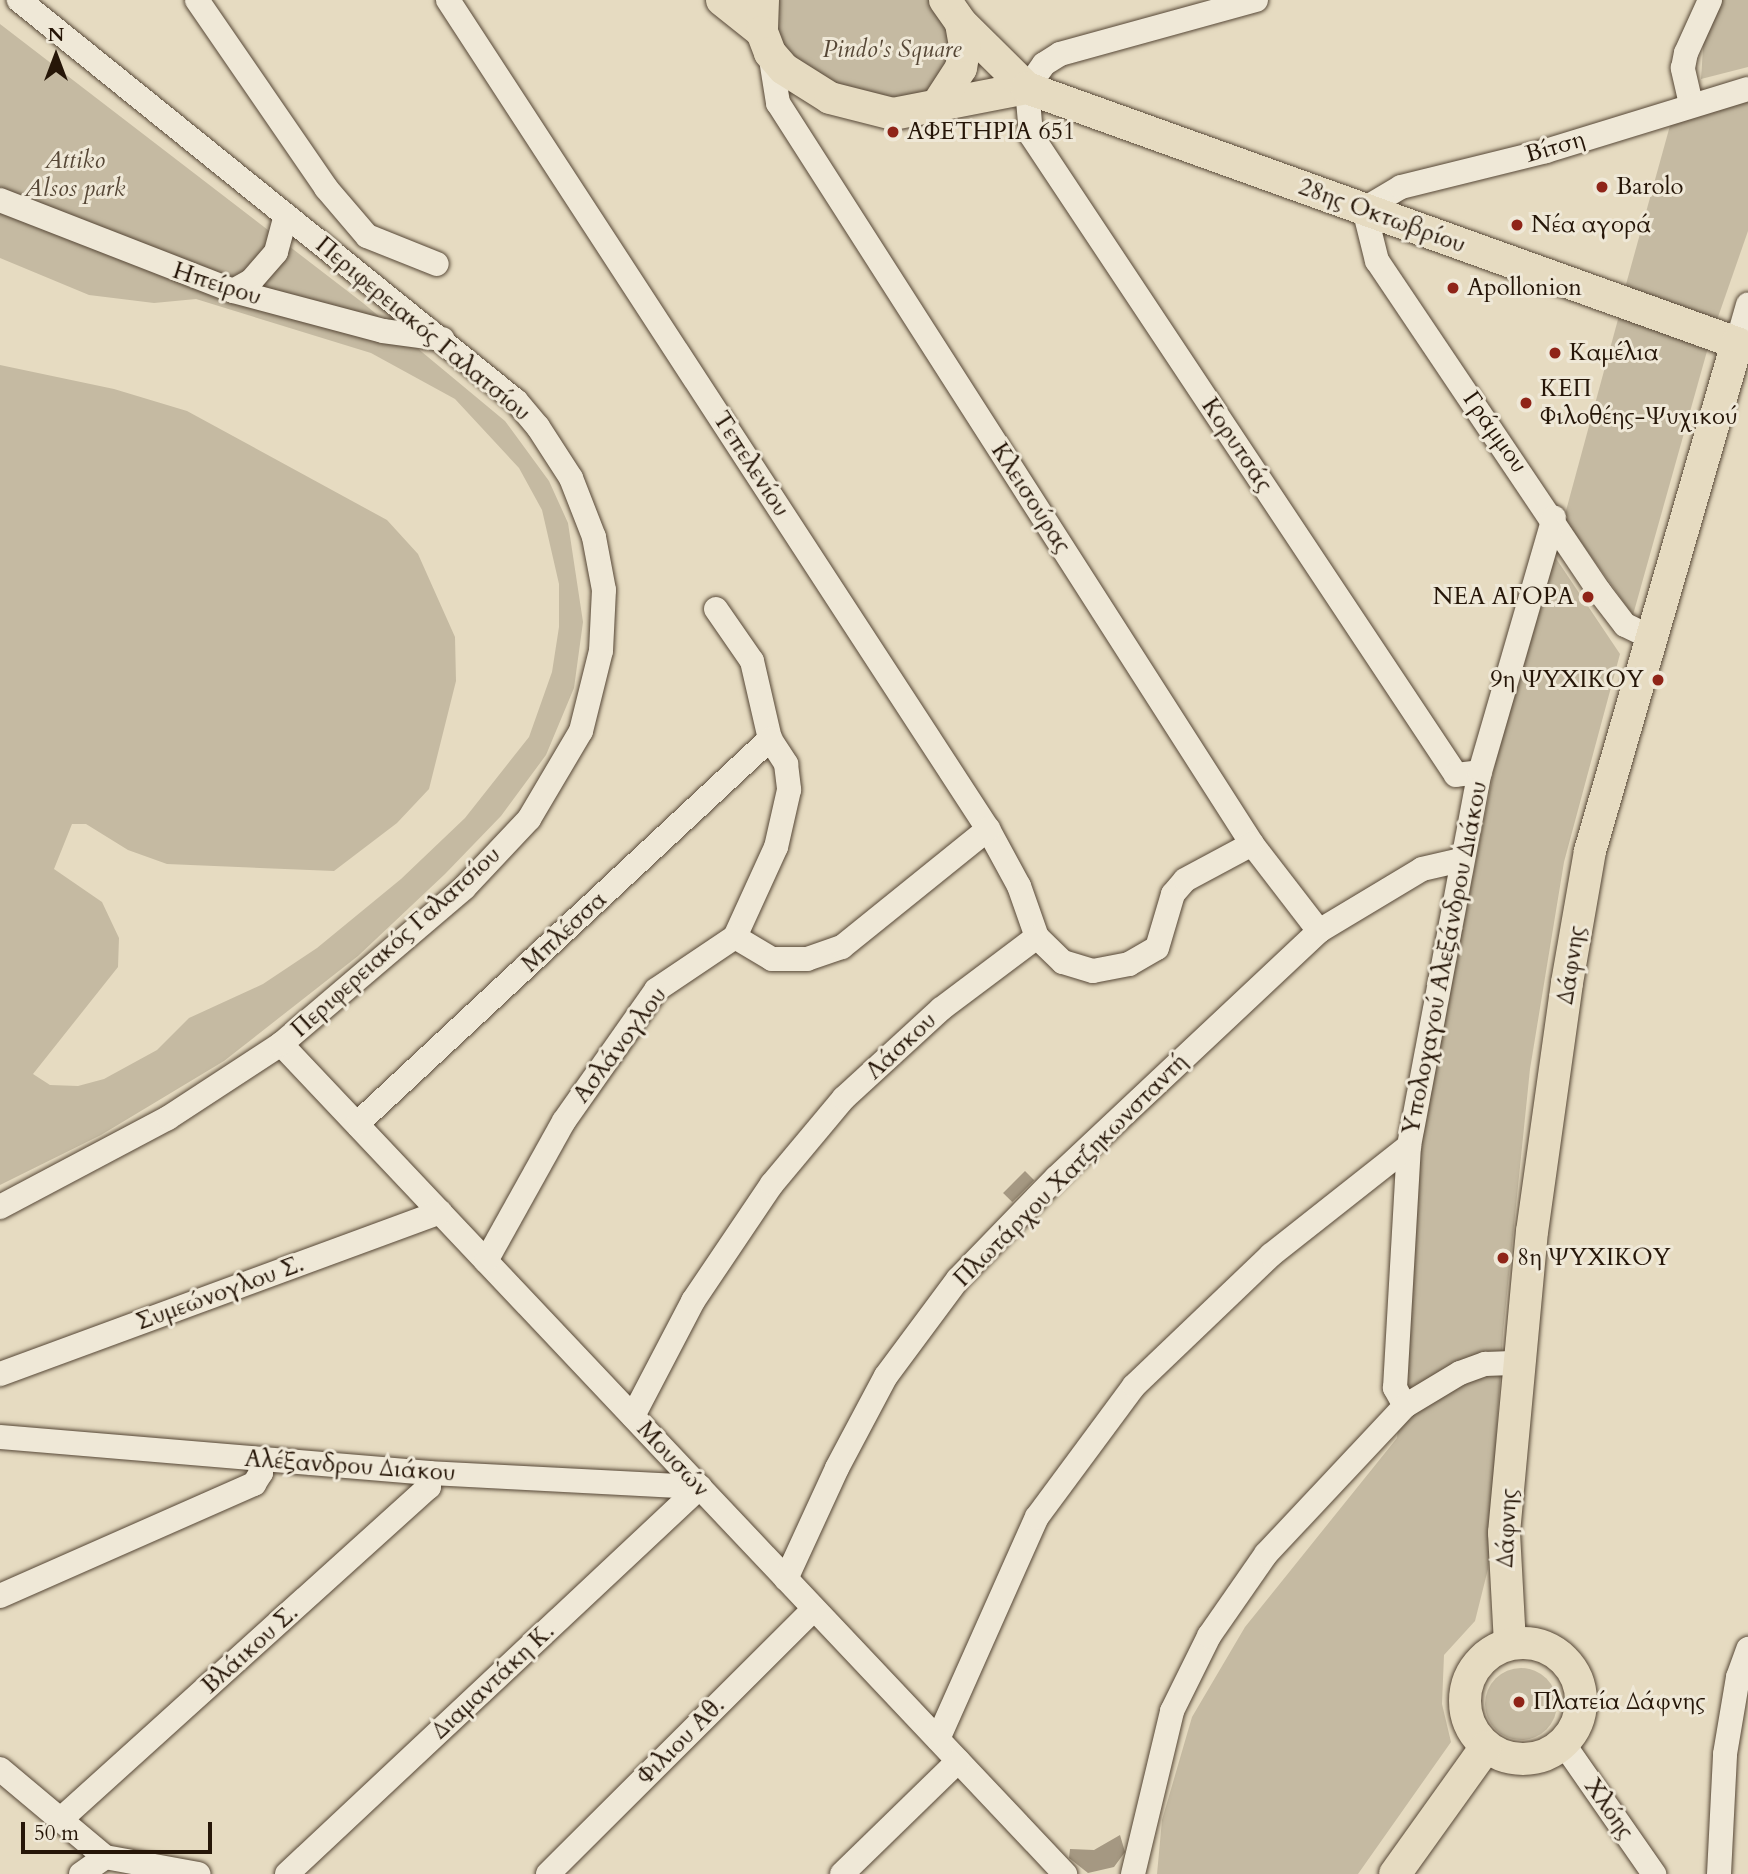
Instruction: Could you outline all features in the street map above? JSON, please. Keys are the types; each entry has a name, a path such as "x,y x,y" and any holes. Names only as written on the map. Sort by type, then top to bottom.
{"main road":[{"name":"28ης Οκτωβρίου","path":"722,0 766,43 784,69 830,98 892,114 915,112 939,102 1027,88"},
{"path":"763,0 766,43"},
{"name":"28ης Οκτωβρίου","path":"939,102 961,68 965,46 953,12"},
{"name":"28ης Οκτωβρίου","path":"953,12 1027,88 1737,343"},
{"name":"Δάφνης","path":"1510,1644 1504,1533 1532,1231 1590,851 1737,343"},
{"path":"1510,1644 1548,1648 1575,1673 1581,1710 1563,1743 1546,1755 1525,1759 1505,1756 1486,1747 1466,1716 1468,1679 1478,1663 1510,1644"},
{"path":"1395,1874 1486,1747"}],"street":[{"name":"Περιφερειακός Γαλατσίου","path":"0,1207 168,1118 281,1044 454,897 529,819 565,762 592,698 601,651 604,590 594,537 578,496 538,427 516,401 443,339 19,0"},
{"path":"197,0 326,188 367,236 437,264"},
{"name":"Τεπελενίου","path":"448,0 988,829 1019,886 1037,937"},
{"path":"1027,88 1044,64 1060,54 1256,0"},
{"path":"1691,104 1683,68 1686,53 1710,0"},
{"name":"Κλεισούρας","path":"766,43 778,103 1252,844 1319,931"},
{"name":"Κορυτσάς","path":"1027,88 1031,135 1456,775 1480,772"},
{"name":"Βίτση","path":"1364,209 1401,187 1546,150 1691,104 1748,89"},
{"name":"Ηπείρου","path":"0,200 233,291 383,331 443,339"},
{"name":"Γράμμου","path":"1364,209 1377,261 1625,625 1652,638"},
{"path":"233,291 251,281 276,252 286,215"},
{"name":"Δάφνης","path":"1737,343 1748,305"},
{"name":"Υπολοχαγού Αλεξάνδρου Διάκου","path":"1405,1406 1395,1388 1409,1146 1460,860 1480,772 1554,518"},
{"path":"716,609 752,661 770,739 786,764 789,790 776,847 735,937 772,958 807,959 842,947 988,829"},
{"name":"Μπλέσσα","path":"357,1124 770,739"},
{"path":"1037,937 1063,962 1093,971 1129,964 1157,948 1173,894 1185,880 1252,844"},
{"name":"Πλωτάρχου Χατζηκωνσταντή","path":"786,1579 837,1468 886,1376 958,1279 1056,1178 1319,931 1422,869 1460,860"},
{"name":"Ασλάνογλου","path":"486,1261 564,1121 656,990 735,937"},
{"name":"Λάσκου","path":"633,1416 693,1301 772,1184 844,1098 941,1009 1037,937"},
{"name":"Μουσών","path":"281,1044 1065,1874"},
{"path":"937,1739 1037,1517 1134,1386 1271,1255 1409,1146"},
{"name":"Συμεώνογλου Σ.","path":"0,1374 440,1212"},
{"path":"1133,1874 1172,1711 1209,1636 1266,1554 1346,1463 1405,1406 1460,1373 1485,1364 1519,1363"},
{"name":"Αλέξανδρου Διάκου","path":"0,1437 429,1473 700,1487"},
{"path":"0,1596 254,1484 261,1473 260,1460"},
{"name":"Βλάικου Σ.","path":"60,1820 429,1487 429,1473"},
{"name":"Διαμαντάκη Κ.","path":"287,1874 700,1487"},
{"name":"Φιλιου Αθ.","path":"548,1874 814,1609"},
{"path":"1719,1874 1725,1754 1738,1677 1748,1648"},
{"name":"Χλόης","path":"1563,1743 1654,1874"},
{"path":"842,1874 958,1761"},
{"path":"0,1769 105,1857 198,1874"},
{"path":"81,1874 105,1857"}],"green space":[{"name":"Pindo's Square","path":"773,0 932,0 950,26 950,64 927,92 892,101 836,88 778,45"},
{"path":"1720,0 1748,0 1748,67 1701,79 1704,34"},
{"name":"Attiko Alsos park","path":"0,24 363,303 505,421 549,481 568,523 583,622 574,688 546,755 501,816 445,874 358,956 224,1061 101,1135 0,1185 0,365 114,389 187,411 387,520 418,554 455,637 456,681 429,789 397,823 334,871 167,864 128,850 86,824 72,824 54,869 102,902 119,938 118,967 33,1074 50,1085 78,1086 104,1079 157,1050 189,1018 263,984 317,948 401,879 465,818 529,737 552,672 559,627 559,584 542,510 519,468 455,399 371,353 196,299 154,303 89,295 0,258"},
{"path":"1748,98 1748,231 1717,320 1625,288 1671,122"},
{"path":"1620,312 1709,344 1633,615 1564,518"},
{"path":"1555,557 1620,654 1564,862 1530,1069 1503,1333 1488,1569 1475,1621 1444,1655 1442,1704 1451,1742 1358,1874 1157,1874 1162,1820 1192,1717 1245,1627 1397,1438 1421,1139 1504,719"},
{"path":"1521,1668 1541,1674 1551,1684 1557,1704 1551,1724 1541,1734 1521,1740 1501,1734 1491,1724 1485,1704 1491,1684 1501,1674"}],"shaded area":[{"path":"1025,1171 1034,1180 1012,1202 1003,1193"},
{"path":"1120,1835 1125,1852 1114,1867 1088,1873 1069,1858 1070,1849 1094,1850"}],"place":[{"name":"ΑΦΕΤΗΡΙΑ 651","path":"893,132"},
{"name":"Barolo","path":"1602,187"},
{"name":"Νέα αγορά","path":"1517,225"},
{"name":"Apollonion","path":"1453,288"},
{"name":"Καμέλια","path":"1555,353"},
{"name":"ΚΕΠ Φιλοθέης-Ψυχικού","path":"1526,403"},
{"name":"ΝΕΑ ΑΓΟΡΑ","path":"1588,597"},
{"name":"9η ΨΥΧΙΚΟΥ","path":"1658,680"},
{"name":"8η ΨΥΧΙΚΟΥ","path":"1503,1258"},
{"name":"Πλατεία Δάφνης","path":"1519,1702"}]}
